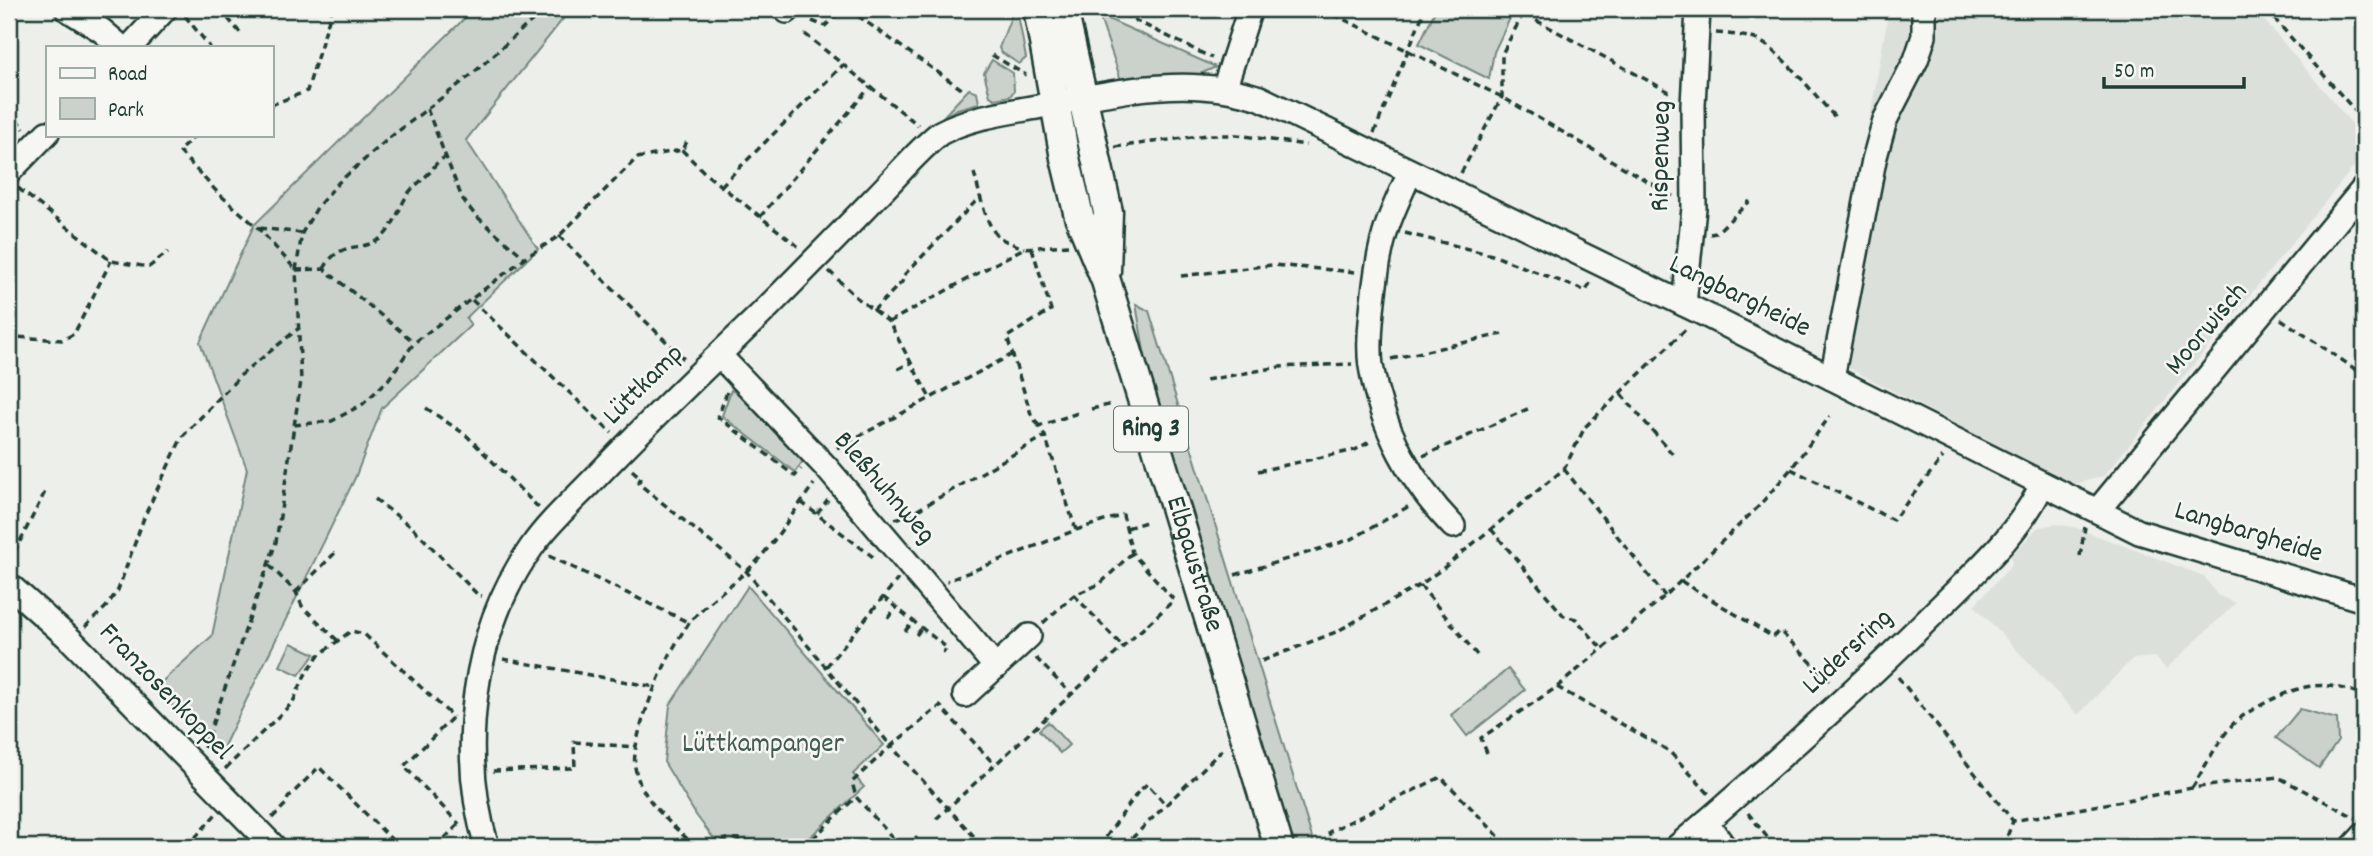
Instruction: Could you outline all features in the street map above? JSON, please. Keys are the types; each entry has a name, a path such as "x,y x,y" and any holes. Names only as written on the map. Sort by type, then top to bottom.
{"main road":[{"name":"Elbgaustraße","path":"1038,9 1069,101"},
{"name":"Elbgaustraße","path":"1063,9 1079,216 1106,281 1279,847"}],"street":[{"path":"67,9 101,30 120,46"},
{"path":"1224,89 1250,9"},
{"path":"1832,378 1874,160 1885,120 1916,60 1924,36 1924,9"},
{"path":"131,46 172,10"},
{"name":"Rispenweg","path":"1693,309 1693,105 1698,20"},
{"name":"Langbargheide","path":"1069,101 1174,87 1224,89 1260,98 1693,309 2139,532 2364,600"},
{"name":"Lüttkamp","path":"487,847 475,799 473,712 483,655 510,584 531,547 649,422 940,133 959,124 988,116 1069,101"},
{"path":"11,178 37,133"},
{"path":"1410,172 1387,228 1376,273 1371,364 1380,406 1406,464 1426,496 1453,526"},
{"name":"Moorwisch","path":"2093,508 2364,188"},
{"name":"Bleßhuhnweg","path":"719,355 826,467 996,667"},
{"name":"Lüdersring","path":"1677,847 1886,662 2000,548 2033,504 2042,485"},
{"name":"Franzosenkoppel","path":"9,585 71,640 274,847"},
{"path":"965,695 1024,641"},
{"path":"1721,809 1724,847"},
{"path":"2353,847 2363,828"}],"path":[{"path":"220,9 242,35"},
{"path":"273,104 307,92 332,9"},
{"path":"201,757 276,542 301,381 296,270 302,233 318,206 339,183 388,139 479,68 545,9"},
{"path":"812,21 825,26 843,9"},
{"path":"848,9 963,90"},
{"path":"934,9 935,19"},
{"path":"1112,9 1217,61"},
{"path":"1323,9 1502,97 1694,208"},
{"path":"1366,150 1425,9"},
{"path":"1515,9 1693,105"},
{"path":"2266,9 2364,121"},
{"path":"172,10 209,46"},
{"path":"1451,190 1502,97 1502,54 1523,13"},
{"path":"1698,20 1757,40 1775,52 1835,117"},
{"path":"805,34 924,130"},
{"path":"992,55 1029,77"},
{"path":"721,186 843,65"},
{"path":"760,217 870,87"},
{"path":"9,109 37,133"},
{"path":"427,109 462,198 475,215 525,258"},
{"path":"1109,149 1207,135 1237,135 1309,145"},
{"path":"196,136 179,150 218,193 258,228 296,270 324,269 414,342"},
{"path":"682,150 688,139"},
{"path":"682,150 707,175 806,251"},
{"path":"294,425 332,421 363,404 388,380 414,342 525,258 559,236 637,158 682,150"},
{"path":"324,269 335,253 348,247 363,247 386,233 409,192 426,177 434,164 446,157"},
{"path":"974,173 995,234 1024,248 1068,245"},
{"path":"11,178 111,261 149,267 168,252"},
{"path":"873,311 981,196"},
{"path":"1691,236 1716,233 1750,201"},
{"path":"258,228 302,233"},
{"path":"1387,228 1492,254 1586,291 1600,264"},
{"path":"559,236 691,366"},
{"path":"889,323 1024,248"},
{"path":"1032,248 1051,310 1007,337 1031,414 1045,436 1076,530"},
{"path":"9,333 15,337 62,341 74,334 111,261"},
{"path":"1181,276 1272,265 1376,273"},
{"path":"827,270 889,323 930,398"},
{"path":"472,300 618,440"},
{"path":"1262,661 1336,632 1420,585 1492,529 1564,469 1585,427 1620,394 1693,309"},
{"path":"2264,309 2358,371 2364,365"},
{"path":"78,633 106,607 118,590 145,515 182,437 241,375 299,328"},
{"path":"1206,380 1279,367 1371,364 1502,334"},
{"name":"Bleßhuhnweg","path":"832,451 1012,355"},
{"path":"898,369 912,362"},
{"path":"730,384 719,417 795,476 806,462"},
{"path":"1620,394 1675,457"},
{"path":"1091,409 1112,404"},
{"path":"1406,464 1532,407"},
{"path":"426,408 466,435 543,512"},
{"path":"1039,426 1081,412"},
{"path":"1487,753 1481,738 1557,687 1665,596 1758,507 1791,469 1830,416"},
{"path":"1258,471 1355,450 1390,431"},
{"name":"Bleßhuhnweg","path":"894,520 909,515 1045,436"},
{"path":"1791,469 1893,520 1957,440"},
{"path":"1564,469 1665,596"},
{"path":"632,470 641,478 638,482 746,571 891,746 982,847"},
{"path":"696,847 657,809 644,789 635,768 635,747 655,687 690,623 757,561 812,486"},
{"path":"9,563 47,488"},
{"path":"817,514 834,493"},
{"path":"1235,575 1352,539 1426,496"},
{"path":"376,499 413,528 478,595 489,598"},
{"path":"801,502 878,562"},
{"path":"2080,556 2093,508"},
{"path":"936,820 1174,600 1132,553 1124,515 1076,530 947,581"},
{"path":"1127,528 1149,521"},
{"path":"1492,529 1564,615 1576,619 1602,649"},
{"path":"296,592 335,553"},
{"path":"1071,694 1039,660 1027,653 1024,641 1074,595 1100,584 1132,553"},
{"path":"547,555 690,623"},
{"path":"268,565 296,592 302,606 337,640"},
{"path":"826,667 903,572"},
{"path":"1681,580 1773,637 1780,631 1846,697"},
{"path":"1420,585 1478,654"},
{"path":"1074,595 1123,648"},
{"path":"883,597 947,648 943,653"},
{"path":"888,618 896,607"},
{"path":"905,631 914,621"},
{"path":"916,635 922,628"},
{"path":"219,775 293,702 305,674 318,656 351,631 364,634 453,717"},
{"path":"933,649 939,642"},
{"path":"494,657 655,687"},
{"path":"1886,662 2013,821"},
{"path":"2192,788 2234,723 2258,707 2292,689 2315,685 2337,685 2364,695"},
{"path":"1557,687 1669,751 1721,809 1774,847"},
{"path":"901,847 856,797 852,782 891,746 940,706 995,765"},
{"path":"459,824 404,766 453,717 463,713"},
{"path":"484,771 575,768 574,742 635,747"},
{"path":"1123,847 1223,750"},
{"path":"266,824 319,767 396,844 393,847"},
{"path":"1334,847 1329,832 1441,777 1509,847"},
{"path":"2013,821 2192,788 2278,777 2363,828"},
{"path":"1099,847 1138,792 1147,784 1166,804"},
{"path":"804,847 856,797"},
{"path":"187,847 220,809"},
{"path":"436,847 466,817"},
{"path":"2003,847 2013,821"},
{"path":"906,847 917,837"},
{"path":"711,847 727,839 738,839 781,847"}],"shaded area":[{"path":"1889,9 2255,9 2364,138 2364,154 2104,476 2072,485 1828,357"},
{"path":"2054,524 2074,527 2204,576 2217,595 2236,603 2166,669 2155,657 2132,659 2078,715 1974,605 2012,565 2011,556 2037,528"}],"green space":[{"path":"474,9 571,9 466,140 538,249 466,318 471,325 382,408 355,478 220,754 155,688 212,636 247,469 200,342 254,225"},
{"path":"1014,9 1017,9 1026,58 1019,64 999,48"},
{"path":"1436,9 1497,9 1511,16 1494,52 1489,79 1419,44"},
{"path":"1099,15 1216,67 1200,74 1121,80"},
{"path":"992,60 1013,73 1014,91 1010,96 995,99 990,96 984,73"},
{"path":"969,89 977,92 979,103 957,109 942,118"},
{"path":"1136,304 1149,311 1315,847 1293,847 1152,398"},
{"path":"731,390 739,394 803,461 795,472 722,416"},
{"name":"Lüttkampanger","path":"748,586 884,745 853,774 864,787 799,847 720,847 696,815 664,762 670,705"},
{"path":"291,643 315,654 299,675 280,666"},
{"path":"1508,669 1525,690 1467,736 1451,715"},
{"path":"2300,709 2337,719 2338,741 2319,768 2276,738"},
{"path":"1048,722 1069,745 1060,753 1039,730"}]}
